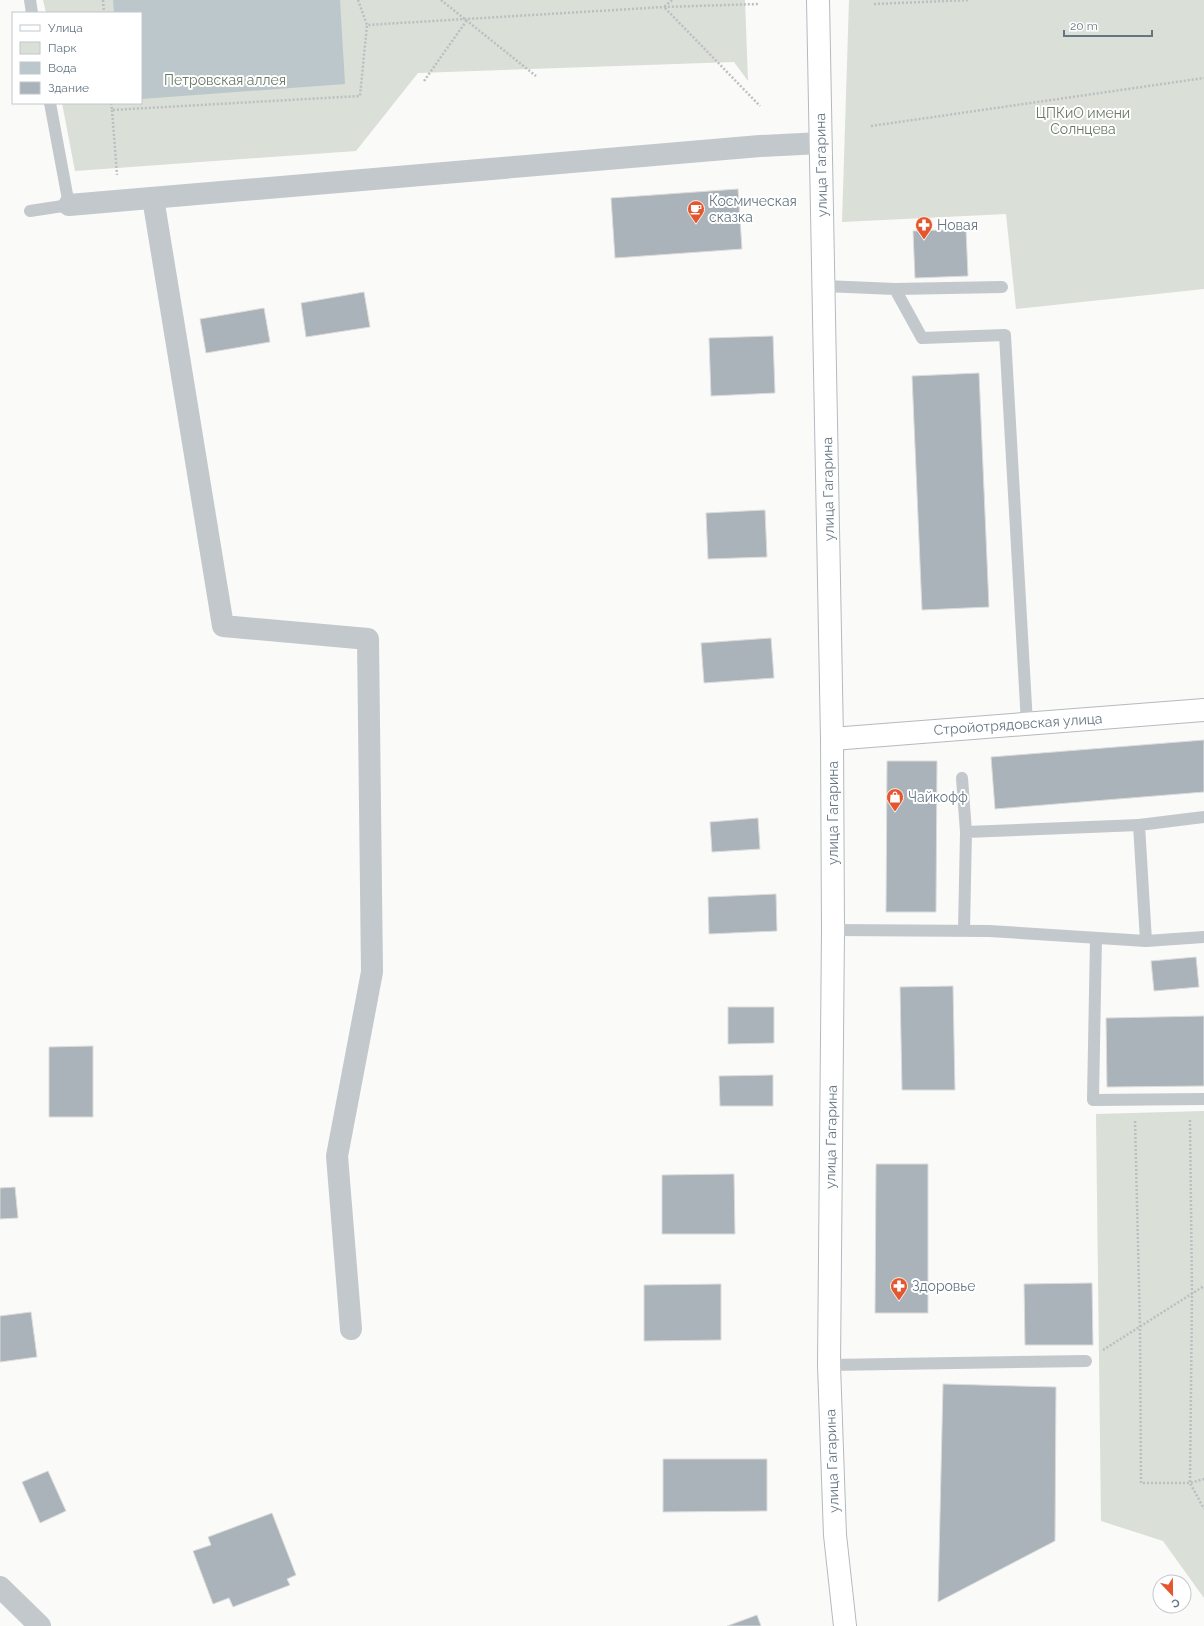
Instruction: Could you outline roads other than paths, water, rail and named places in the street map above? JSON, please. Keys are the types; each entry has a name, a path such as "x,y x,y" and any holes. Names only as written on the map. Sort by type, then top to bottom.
{"main road":[{"name":"улица Гагарина","path":"818,0 832,739 833,930 828,1365 835,1535 845,1626"},
{"name":"Стройотрядовская улица","path":"832,739 1204,710"}],"street":[{"path":"69,205 760,146 821,143"},
{"path":"153,198 223,626 368,639 372,972 337,1156 351,1329"},
{"path":"0,1587 40,1626"}],"lane":[{"path":"30,0 32,12"},
{"path":"30,211 69,205 50,104"},
{"path":"824,286 895,289 1002,287"},
{"path":"895,289 922,338 1005,335 1026,724"},
{"path":"962,778 966,832 964,930"},
{"path":"966,832 1139,825 1204,817"},
{"path":"1139,825 1146,941"},
{"path":"833,930 964,930 1146,941 1204,937"},
{"path":"1096,938 1093,1100 1204,1099"},
{"path":"828,1365 1086,1361"}],"water":[{"path":"113,0 340,0 345,84 142,99 142,12 114,12"}],"place":[{"name":"Космическая сказка","path":"696,224"},
{"name":"Новая","path":"924,240"},
{"name":"Чайкофф","path":"895,812"},
{"name":"Здоровье","path":"899,1301"}],"park label":[{"name":"Петровская аллея","path":"225,80"},
{"name":"ЦПКиО имени Солнцева","path":"1083,122"}]}
